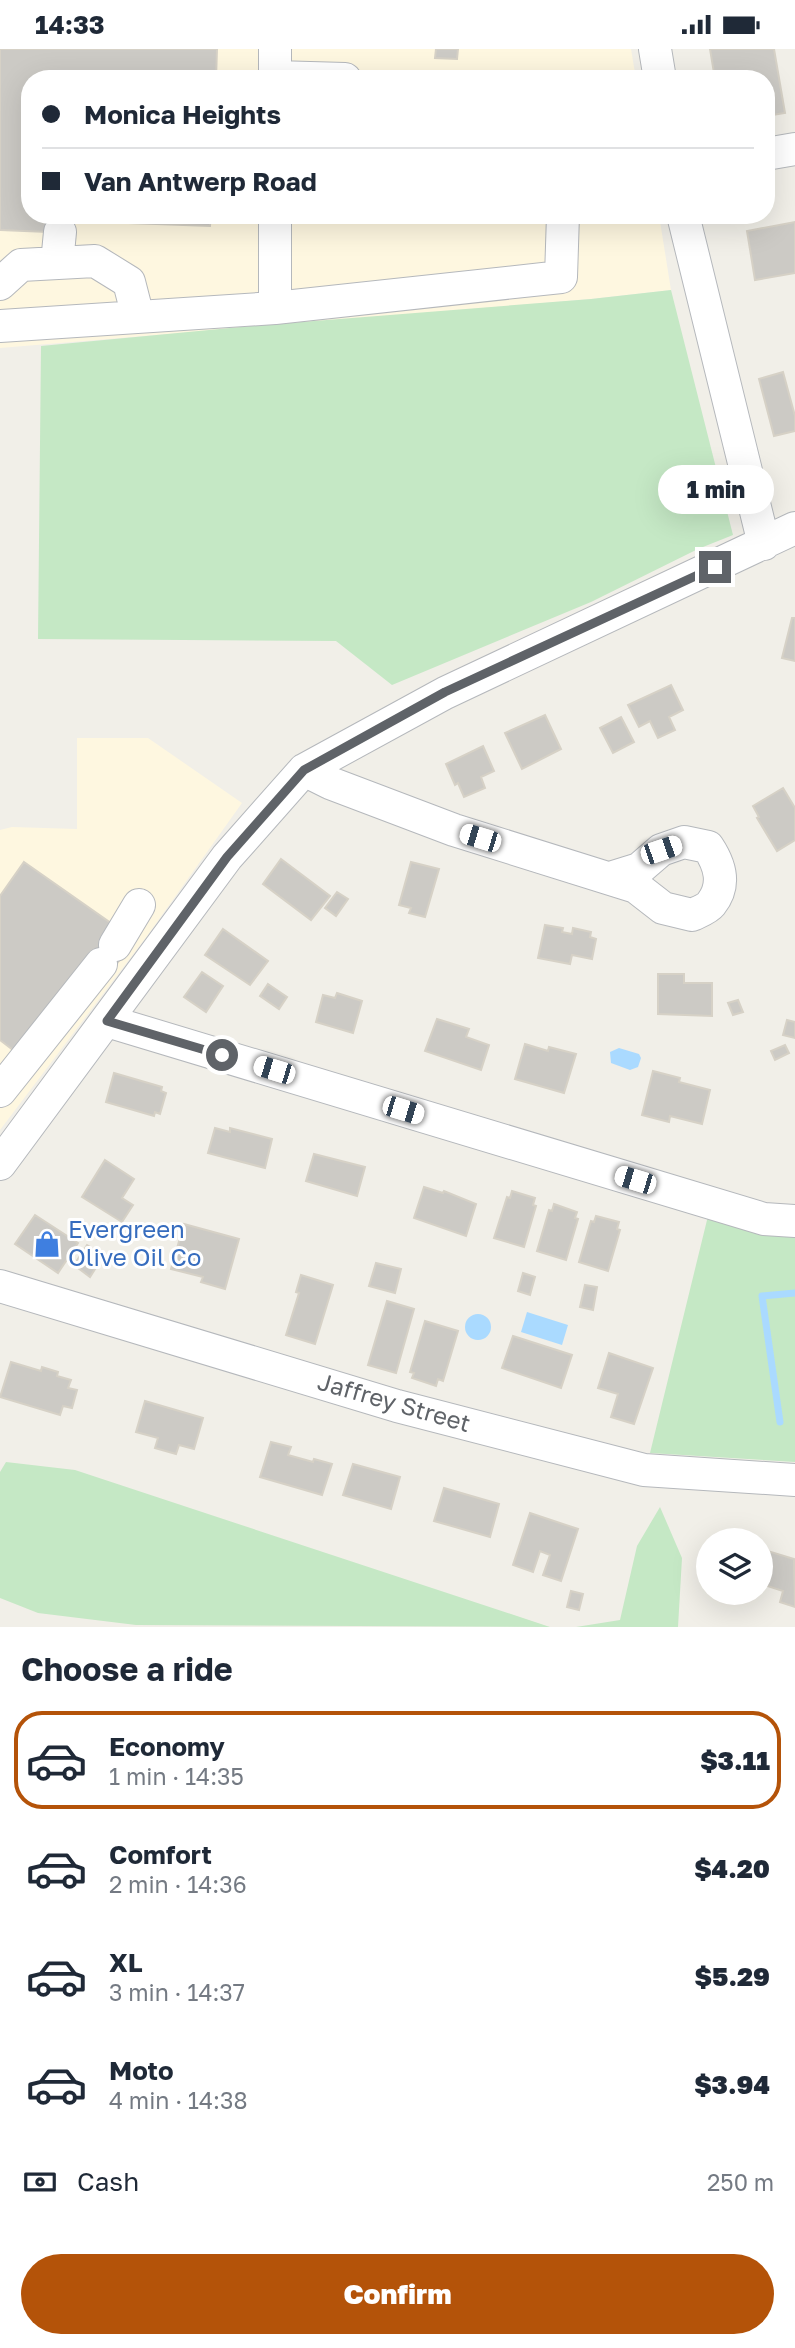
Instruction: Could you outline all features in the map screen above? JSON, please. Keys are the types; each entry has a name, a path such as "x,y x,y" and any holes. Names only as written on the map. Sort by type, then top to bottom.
{"street":[{"path":"655,49 658,70"},
{"path":"775,152 795,149"},
{"path":"275,224 275,307"},
{"path":"0,326 275,307 561,277 563,224"},
{"path":"685,224 764,544"},
{"path":"57,263 60,232"},
{"path":"0,284 21,265 95,261 129,282 138,317"},
{"path":"0,1164 227,857 304,770 445,692 795,528"},
{"path":"304,770 330,783 454,830 610,878"},
{"path":"0,1091 108,954 139,905"},
{"path":"107,1021 764,1219 795,1221"},
{"name":"Jaffrey Street","path":"0,1286 397,1406 644,1471 795,1480"}],"shaded area":[{"path":"0,49 631,49 634,70 21,70 21,224 660,224 671,290 0,348"},
{"path":"77,738 148,738 242,803 147,936 0,1130 0,830 12,827 77,829"}],"green space":[{"path":"671,290 733,535 698,549 591,602 392,685 336,641 38,639 41,346"},
{"path":"708,1216 740,1229 795,1230 795,1462 650,1453"},
{"path":"6,1462 75,1470 550,1627 136,1625 38,1613 0,1598 0,1472"},
{"path":"660,1507 682,1558 678,1627 576,1627 620,1620 637,1546"}],"water":[{"path":"619,1048 639,1054 641,1058 638,1067 630,1070 611,1063 610,1052"},
{"path":"527,1312 568,1325 562,1345 521,1332"},
{"path":"478,1314 487,1318 491,1327 487,1336 478,1340 469,1336 465,1327 469,1318"}],"building":[{"path":"0,49 217,49 216,70 21,70 21,224 73,224 72,233 0,230"},
{"path":"436,49 458,49 457,59 435,58"},
{"path":"710,49 774,49 785,113 775,115 775,70 714,70"},
{"path":"795,222 795,273 755,280 747,231"},
{"path":"155,224 210,224 210,226"},
{"path":"783,372 795,416 795,431 774,436 759,379"},
{"path":"792,618 795,618 795,661 782,658"},
{"path":"671,685 683,710 669,717 675,730 658,738 650,721 639,727 628,705"},
{"path":"545,715 561,749 522,769 505,733"},
{"path":"621,717 634,742 613,753 600,728"},
{"path":"483,746 494,771 481,777 485,788 464,797 458,783 455,785 446,764"},
{"path":"783,788 795,808 795,840 777,851 757,818 759,817 753,806"},
{"path":"281,859 330,896 311,920 263,884"},
{"path":"24,862 115,926 125,952 111,972 22,1057 0,1040 0,896"},
{"path":"411,862 439,869 425,917 409,913 411,908 399,905"},
{"path":"337,892 348,899 336,916 325,908"},
{"path":"545,925 563,928 562,932 572,934 573,928 591,932 590,937 596,939 592,959 572,955 570,964 538,958"},
{"path":"223,929 268,961 250,985 205,955"},
{"path":"202,972 223,986 206,1012 184,997"},
{"path":"658,974 684,974 684,983 712,983 712,1016 658,1014"},
{"path":"268,984 287,997 279,1009 260,996"},
{"path":"337,993 362,1001 353,1033 316,1022 323,995 335,998"},
{"path":"738,1000 743,1012 733,1015 728,1003"},
{"path":"437,1019 469,1029 466,1037 489,1045 481,1070 425,1051"},
{"path":"787,1020 795,1022 795,1038 783,1035"},
{"path":"525,1044 548,1051 549,1047 576,1054 564,1093 515,1079"},
{"path":"785,1045 789,1053 775,1060 771,1051"},
{"path":"653,1071 680,1078 679,1082 710,1090 702,1124 670,1116 669,1122 642,1115"},
{"path":"114,1073 162,1087 161,1091 166,1093 160,1114 155,1112 154,1116 106,1102"},
{"path":"215,1128 230,1132 230,1128 272,1139 265,1168 208,1153"},
{"path":"314,1154 365,1167 357,1196 306,1181"},
{"path":"105,1160 134,1179 122,1198 133,1205 122,1222 82,1197"},
{"path":"424,1187 443,1193 444,1191 476,1204 466,1236 414,1218"},
{"path":"512,1191 535,1198 533,1205 536,1206 524,1247 494,1238 507,1197 510,1198"},
{"path":"554,1204 577,1212 575,1218 578,1219 566,1260 537,1251 549,1210 552,1211"},
{"name":"Evergreen Olive Oil Co","path":"35,1215 78,1243 58,1273 15,1244"},
{"path":"596,1216 619,1222 617,1229 620,1230 608,1271 579,1262 591,1221 594,1222"},
{"path":"184,1224 239,1239 225,1289 201,1282 203,1277 171,1269"},
{"path":"87,1245 104,1255 90,1277 74,1265"},
{"path":"376,1263 401,1269 395,1293 369,1286"},
{"path":"523,1273 535,1277 530,1295 518,1291"},
{"path":"301,1275 333,1285 315,1344 286,1335 299,1293 296,1292"},
{"path":"585,1285 597,1287 593,1310 580,1307"},
{"path":"387,1301 414,1309 396,1373 368,1365"},
{"path":"425,1321 458,1331 443,1381 438,1379 436,1386 412,1378 414,1373 410,1372"},
{"path":"513,1336 572,1355 561,1388 502,1368"},
{"path":"609,1353 653,1368 634,1424 611,1417 618,1394 598,1388"},
{"path":"11,1362 41,1371 42,1367 71,1380 68,1388 77,1390 72,1408 63,1406 60,1415 0,1397"},
{"path":"145,1401 203,1418 194,1449 179,1445 176,1454 155,1448 158,1438 136,1432"},
{"path":"271,1442 291,1447 288,1455 332,1464 322,1495 260,1477"},
{"path":"353,1464 400,1477 391,1509 343,1495"},
{"path":"444,1488 499,1504 490,1537 434,1521"},
{"path":"530,1513 578,1529 561,1581 543,1575 550,1555 540,1551 533,1572 513,1565"},
{"path":"773,1553 794,1559 795,1607 780,1602 783,1591 773,1588"},
{"path":"571,1591 583,1594 579,1610 567,1607"}],"waterway":[{"path":"780,1422 762,1296 795,1293"}],"place":[{"name":"Evergreen Olive Oil Co","path":"47,1244"}],"route":[{"path":"222,1055 107,1021 227,857 304,770 445,692 715,567"}]}
